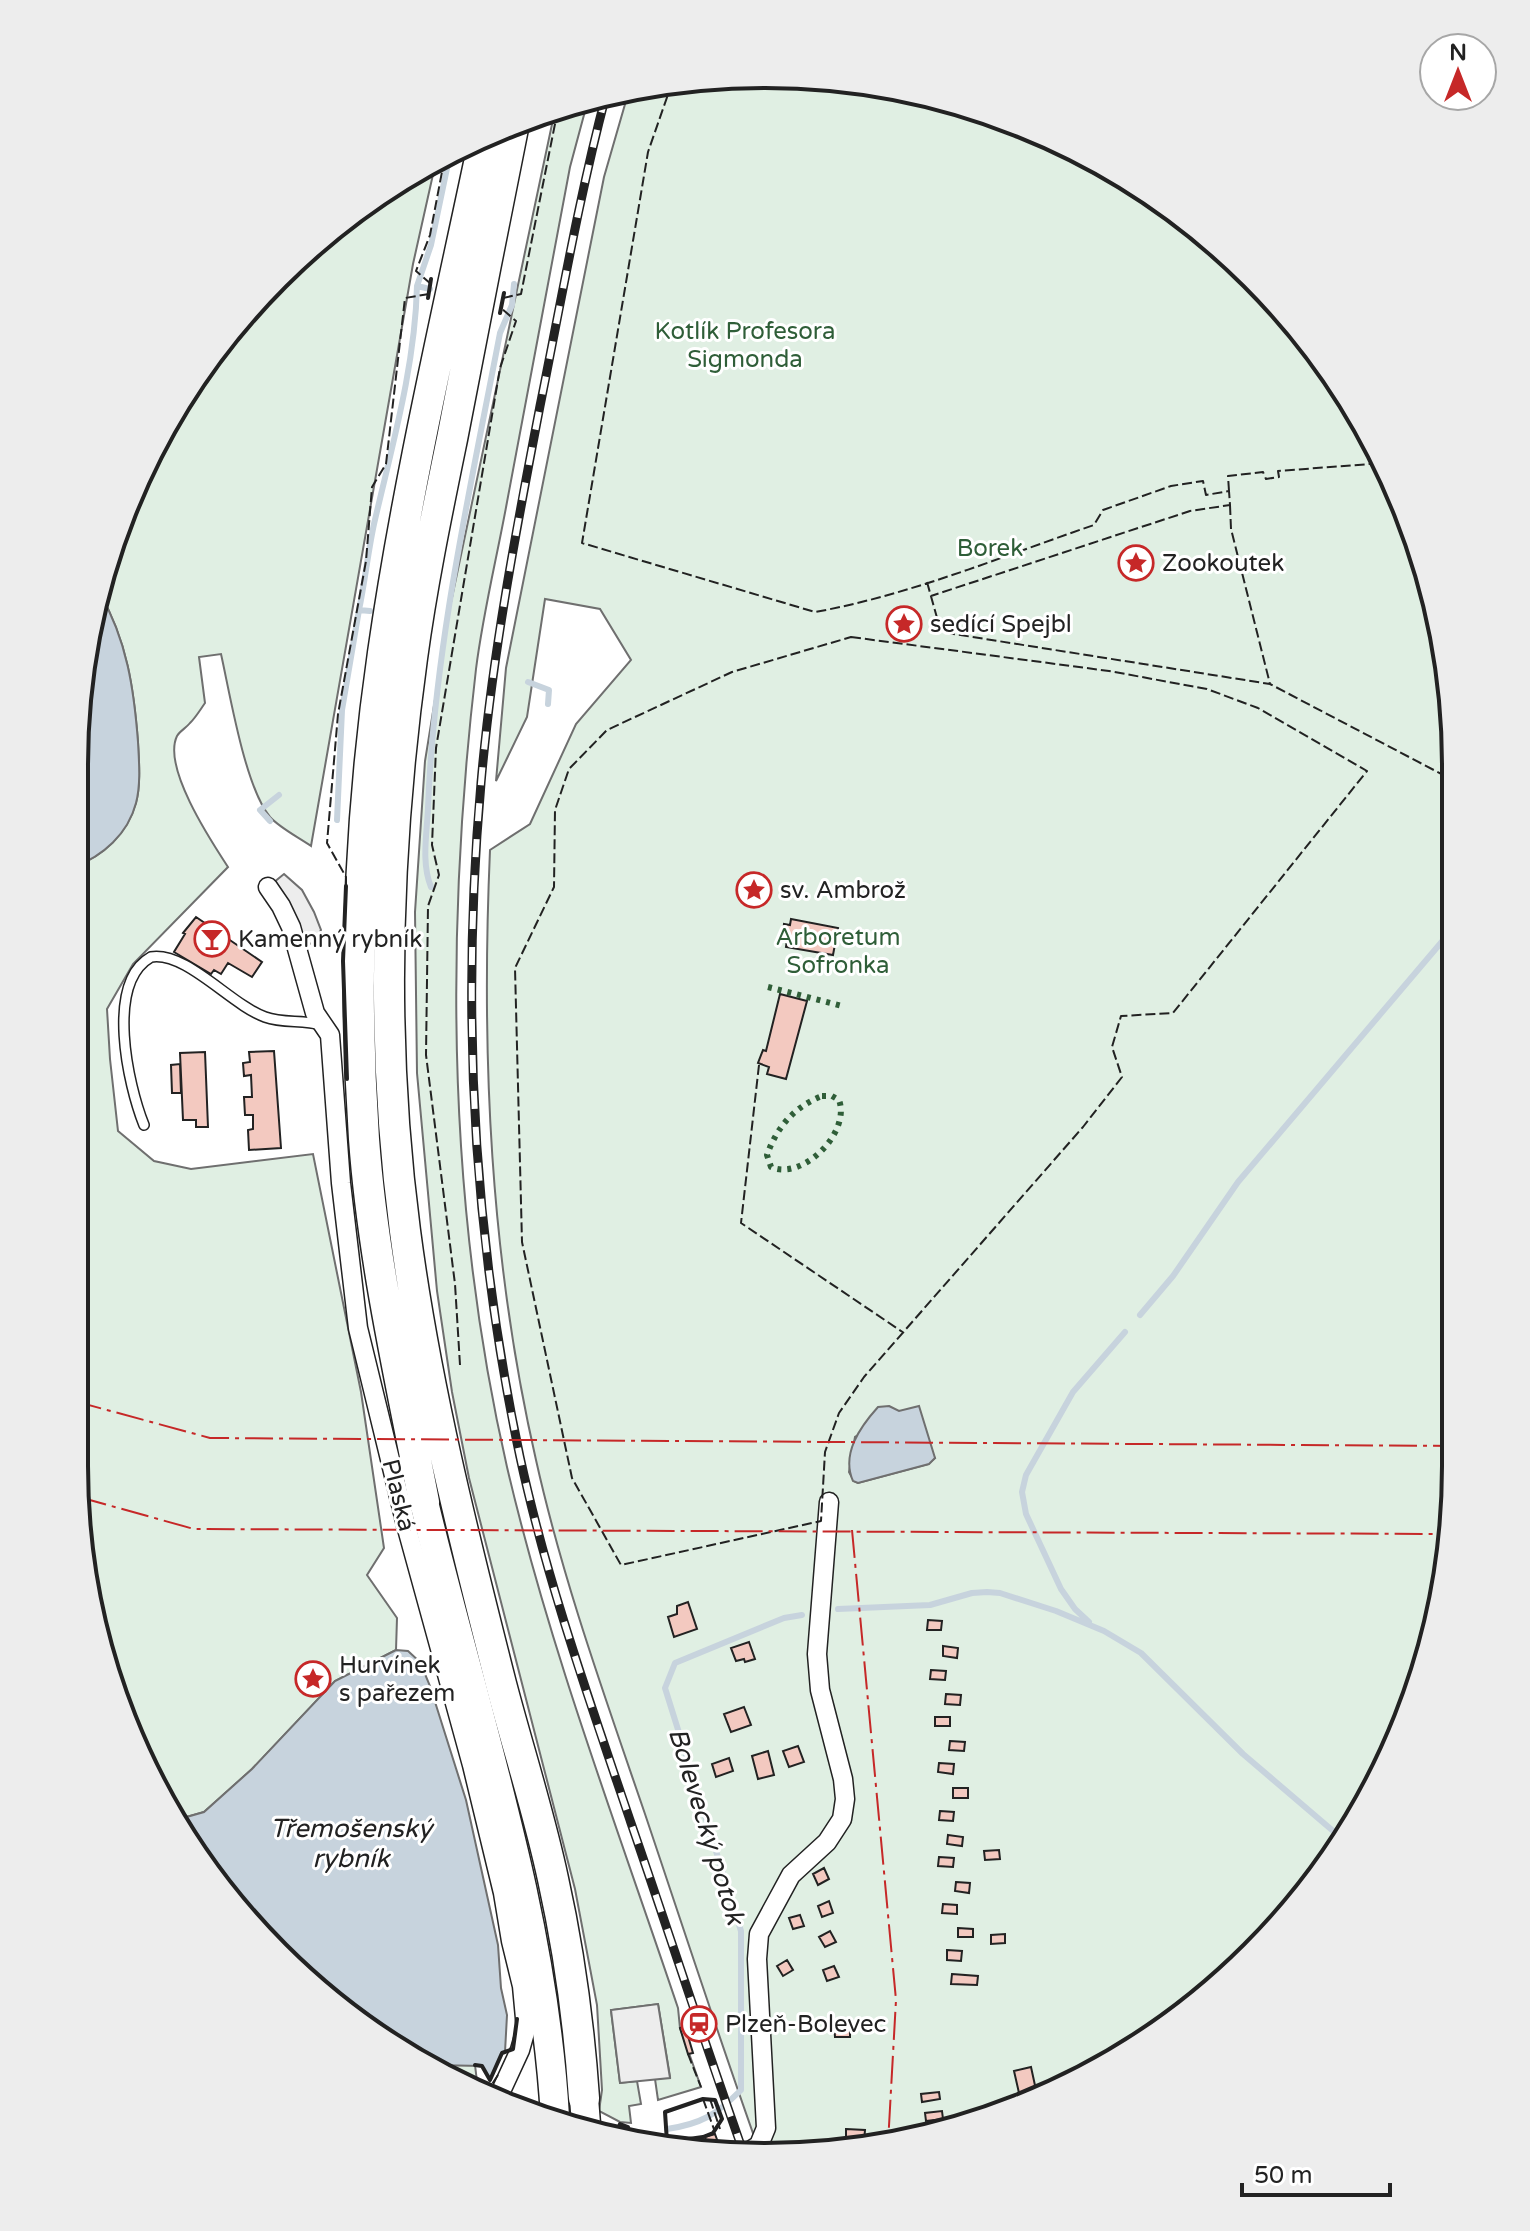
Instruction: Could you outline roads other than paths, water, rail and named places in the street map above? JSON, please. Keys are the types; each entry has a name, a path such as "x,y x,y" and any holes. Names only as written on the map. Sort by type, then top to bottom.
{"highway":[{"path":"511,138 429,555 412,658 400,772 389,965 394,1140 419,1320 454,1497 553,1877 571,1972 585,2111"},
{"path":"424,1502 389,1324 365,1141 359,966 362,887 369,770 399,548 482,151"}],"main road":[{"name":"Plaská","path":"424,1502 523,1883 541,1976 554,2109"}],"street":[{"name":"Plaská","path":"268,887 291,927 307,989 322,1025 330,1035 340,1168 358,1328 406,1525 472,1765 522,1986 526,2029 501,2089"},
{"path":"760,2143 766,2128 759,1934 791,1875 837,1830 845,1799 843,1779 820,1690 817,1654 829,1502"}],"lane":[{"path":"144,1125 128,1065 124,1011 132,978 142,962 160,955 170,957 264,1017 322,1025"}],"water":[{"path":"107,607 128,666 136,723 139,788 127,825 88,860 89,721"},
{"path":"889,1406 899,1411 919,1406 935,1458 929,1464 858,1483 853,1481 849,1461 854,1441 878,1407"},
{"name":"Třemošenský rybník","path":"396,1650 408,1651 420,1662 430,1686 466,1800 498,1945 501,1988 507,2015 505,2052 490,2080 482,2066 452,2065 426,2052 389,2029 319,1975 256,1912 228,1878 187,1817 204,1812 252,1769 335,1681"}],"waterway":[{"path":"417,286 431,245 447,168"},
{"path":"431,887 426,868 426,838 432,748 446,629 500,333 512,305 514,284"},
{"path":"370,611 359,610 374,524 407,376 417,286 430,289"},
{"path":"337,820 342,710 359,610"},
{"path":"528,682 549,690 548,704"},
{"path":"270,821 260,810 279,795"},
{"path":"1140,1315 1173,1276 1238,1182 1442,942"},
{"path":"1089,1622 1061,1589 1026,1514 1022,1492 1026,1475 1073,1392 1125,1332"},
{"name":"Bolevecký potok","path":"838,1609 930,1605 972,1593 1000,1593 1104,1631 1141,1653 1243,1754 1334,1832"},
{"name":"Bolevecký potok","path":"667,2129 707,2117 741,2090 741,1931 665,1688 675,1663 784,1618 802,1615"}],"railway":[{"path":"603,108 540,406 491,688 475,868 472,952 475,1122 491,1290 504,1374 531,1504 585,1687 740,2142"}],"place":[{"name":"Zookoutek","path":"1136,563"},
{"name":"sedící Spejbl","path":"904,624"},
{"name":"sv. Ambrož","path":"754,890"},
{"name":"Kamenný rybník","path":"212,939"},
{"name":"Hurvínek s pařezem","path":"313,1679"},
{"name":"Plzeň-Bolevec","path":"699,2024"}],"park label":[{"name":"Kotlík Profesora Sigmonda","path":"745,345"},
{"name":"Borek","path":"990,548"},
{"name":"Arboretum Sofronka","path":"838,951"}]}
